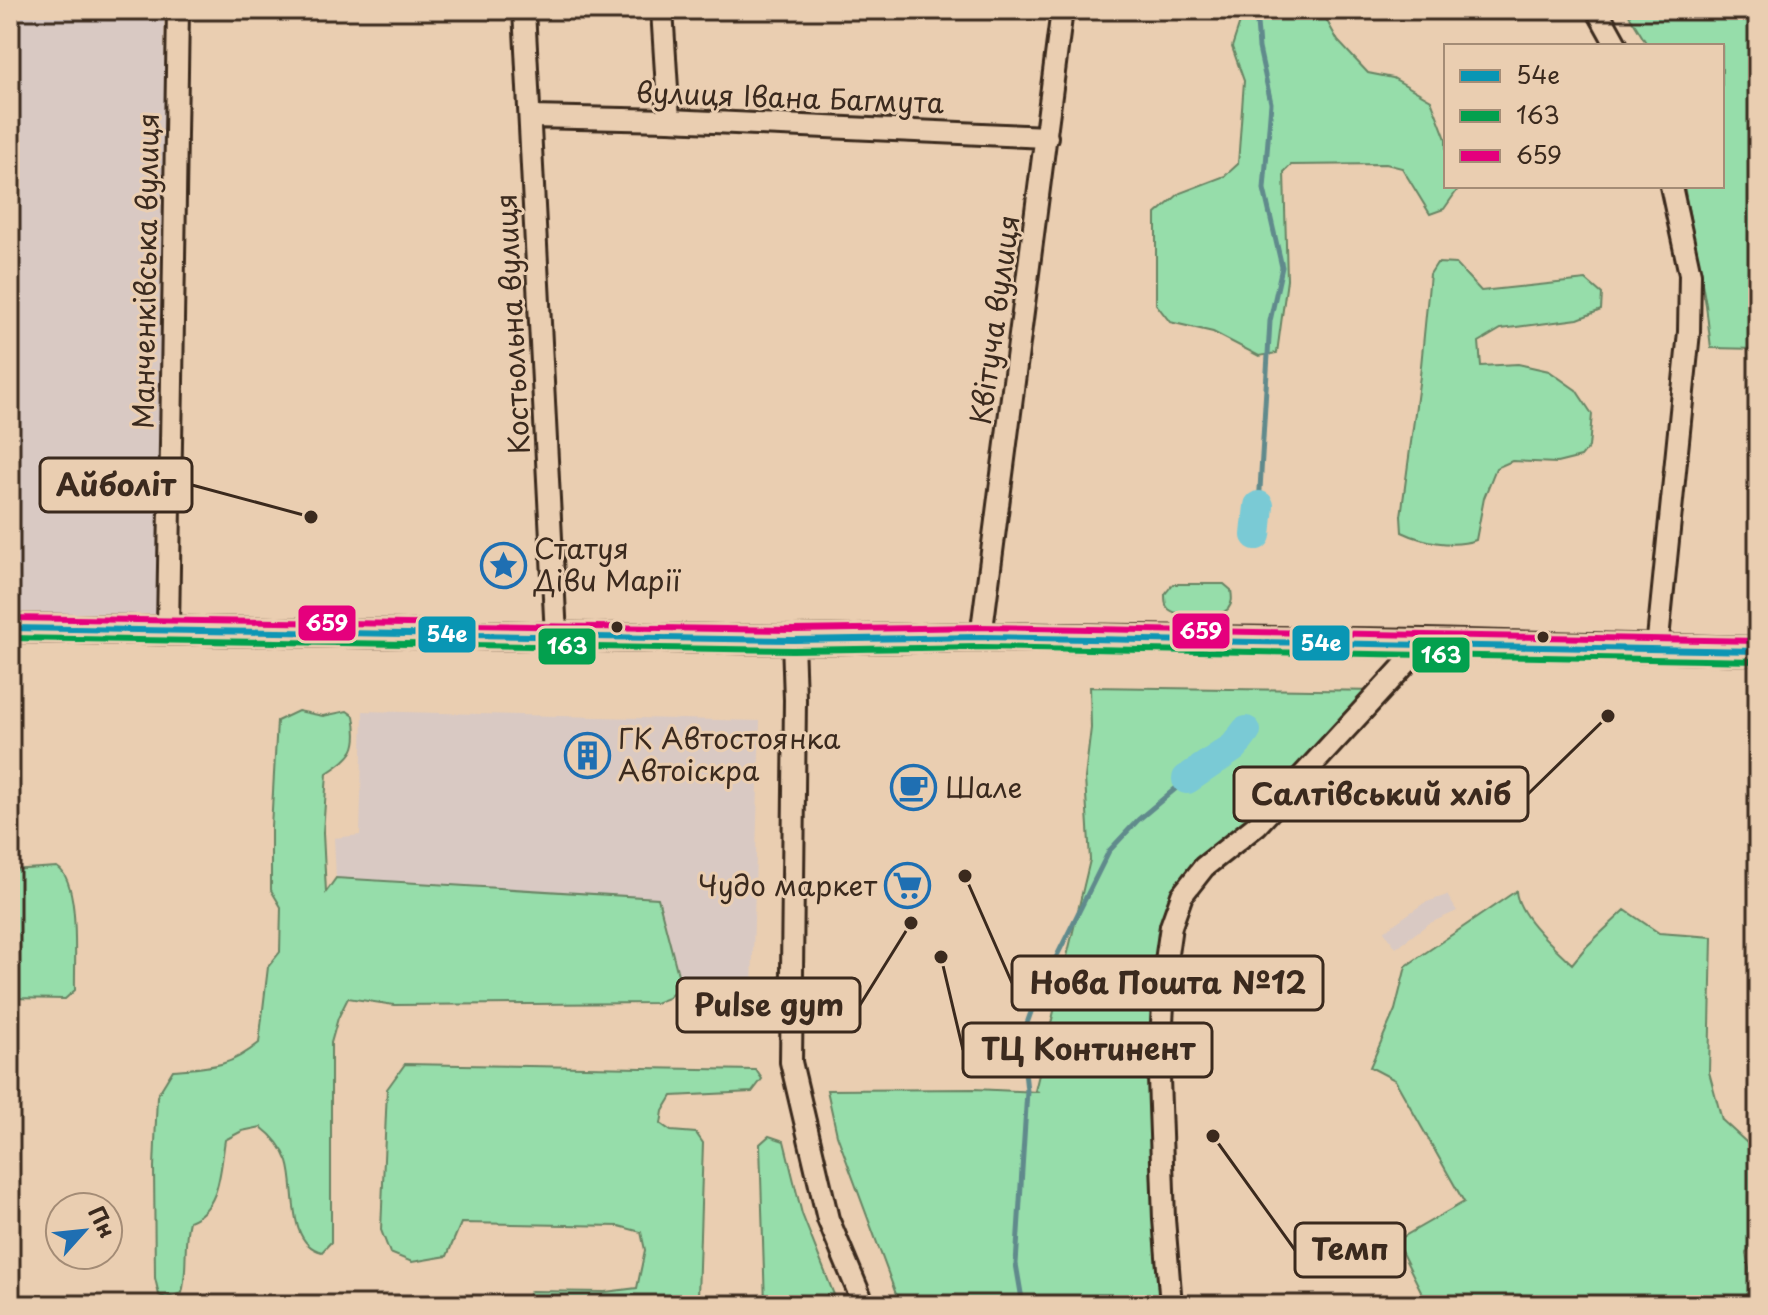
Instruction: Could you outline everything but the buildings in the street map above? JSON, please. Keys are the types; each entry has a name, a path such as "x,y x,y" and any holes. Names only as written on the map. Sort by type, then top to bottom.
{"main road":[{"path":"10,628 793,640 981,637 1758,651"}],"street":[{"name":"Манченківська вулиця","path":"168,629 178,10"},
{"name":"Костьольна вулиця","path":"524,10 556,636"},
{"path":"662,10 669,120"},
{"name":"Квітуча вулиця","path":"981,637 1062,10"},
{"path":"1597,10 1616,44"},
{"name":"вулиця Івана Багмута","path":"531,117 1047,137"},
{"path":"1657,649 1689,332 1690,274 1671,188"},
{"path":"793,640 791,1062 828,1219 864,1305"},
{"path":"1171,1305 1164,1219 1159,1078 1165,968 1171,926 1182,895 1204,867 1257,825 1425,643"}],"shaded area":[{"path":"10,10 164,10 168,616 10,615"},
{"path":"363,711 760,721 752,988 681,986 658,898 336,878 334,838 360,835"},
{"path":"1447,895 1457,911 1428,924 1396,948 1384,931 1424,903"}],"green space":[{"path":"1244,10 1321,10 1338,41 1368,73 1393,78 1431,100 1444,134 1444,188 1458,188 1444,209 1430,214 1402,168 1386,164 1291,165 1284,172 1287,280 1277,353 1259,356 1213,332 1170,322 1156,304 1156,214 1180,193 1225,176 1238,164 1244,81 1232,47"},
{"path":"1626,10 1758,10 1758,349 1711,348 1684,188 1724,188 1724,44 1647,44"},
{"path":"1437,263 1456,264 1481,291 1586,280 1602,294 1601,310 1578,319 1501,329 1479,342 1481,366 1518,364 1549,371 1576,390 1592,414 1589,447 1581,457 1557,463 1512,461 1496,468 1484,498 1476,540 1458,544 1419,539 1402,532 1401,516 1430,274"},
{"path":"1173,584 1224,584 1231,590 1231,604 1228,609 1215,615 1178,614 1165,602 1165,594"},
{"path":"1090,687 1380,691 1187,887 1165,968 1171,1305 900,1305 837,1135 827,1090 1039,1092 1035,1091 1090,860 1085,778 1091,728"},
{"path":"298,711 323,716 347,711 354,716 356,736 353,750 327,773 323,833 326,892 336,878 658,898 681,986 668,998 655,1003 394,1005 348,998 331,1043 331,1242 322,1252 311,1247 303,1238 295,1214 291,1173 277,1142 261,1127 242,1131 225,1140 213,1198 200,1215 189,1221 182,1293 166,1298 159,1295 155,1278 157,1096 173,1070 219,1065 259,1043 268,967 280,952 281,907 271,890 277,721"},
{"path":"57,867 65,875 73,905 75,990 65,999 10,998 10,870"},
{"path":"1516,891 1518,901 1530,921 1572,964 1625,910 1659,933 1712,937 1709,1072 1722,1120 1758,1153 1758,1236 1746,1253 1753,1289 1738,1305 1428,1305 1396,1241 1464,1202 1395,1080 1370,1067 1395,1010 1406,966"},
{"path":"405,1064 756,1070 762,1079 752,1092 672,1096 663,1111 661,1124 671,1131 696,1133 703,1143 698,1297 694,1305 522,1305 531,1291 605,1292 637,1288 645,1250 641,1232 619,1226 461,1223 447,1256 412,1262 390,1253 381,1230 387,1089"},
{"path":"769,1136 784,1141 802,1214 838,1305 765,1305 760,1144"}],"waterway":[{"path":"1256,10 1259,48 1271,103 1264,189 1282,267 1270,321 1259,506"},
{"path":"1256,535 1259,506"},
{"path":"1187,779 1234,747 1246,731"},
{"path":"1023,1305 1016,1264 1027,1091 1025,1029 1036,998 1109,851 1138,820 1187,779"}],"transit line":[{"name":"659","path":"10,618 793,630 981,627 1758,641"},
{"name":"54е","path":"10,628 793,640 981,637 1758,651"},
{"name":"163","path":"10,638 793,650 981,647 1758,661"}],"place":[{"name":"Айболіт","path":"311,517"},
{"name":"Статуя Діви Марії","path":"503,565"},
{"name":"Салтівський хліб","path":"1608,716"},
{"name":"ГК Автостоянка Автоіскра","path":"587,755"},
{"name":"Шале","path":"914,788"},
{"name":"Нова Пошта №12","path":"965,876"},
{"name":"Чудо маркет","path":"908,886"},
{"name":"Pulse gym","path":"911,923"},
{"name":"ТЦ Континент","path":"941,957"},
{"name":"Темп","path":"1213,1136"}]}
